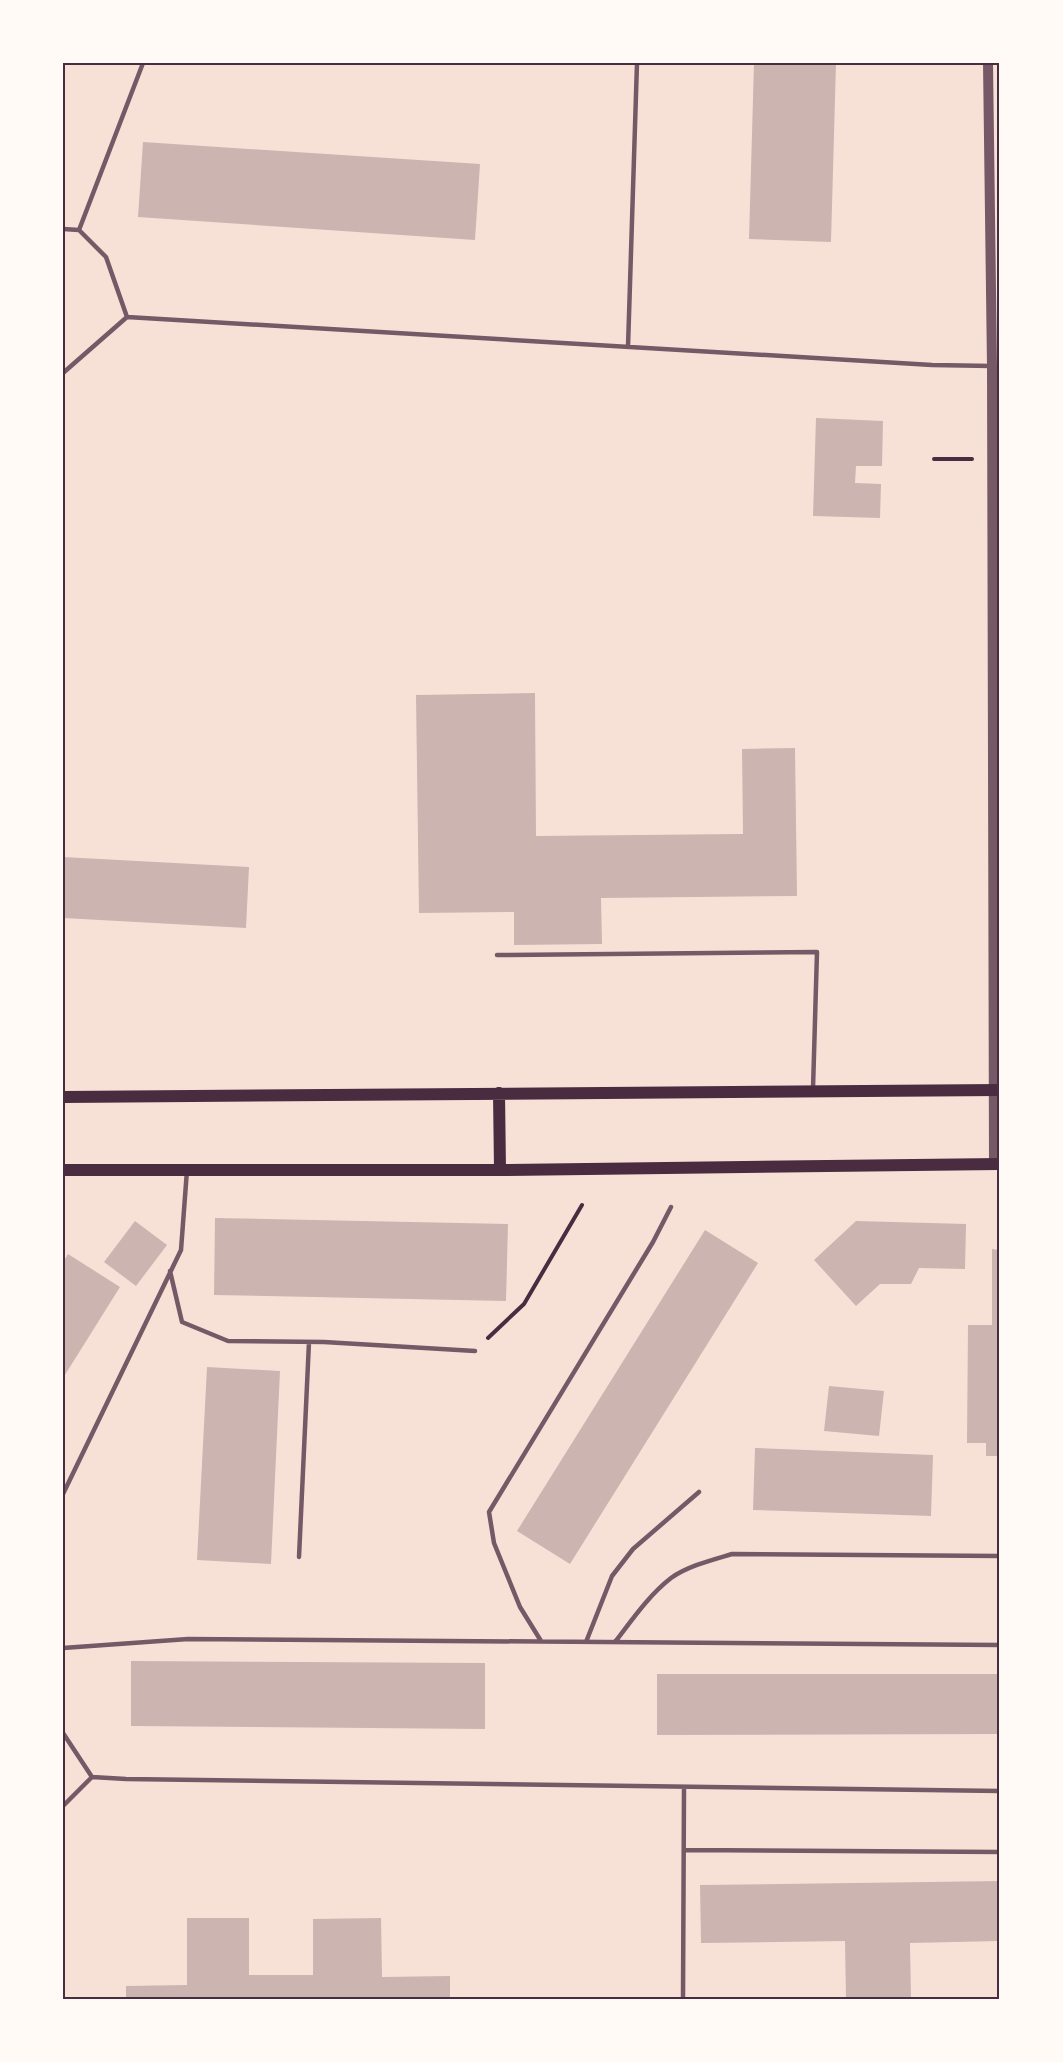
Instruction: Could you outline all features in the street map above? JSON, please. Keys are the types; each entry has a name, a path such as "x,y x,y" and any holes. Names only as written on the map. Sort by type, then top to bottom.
{"main road":[{"path":"63,1097 997,1090"},
{"path":"499,1093 500,1170"},
{"path":"63,1170 500,1170 997,1164"}],"street":[{"path":"988,63 997,1164"}],"lane":[{"path":"79,230 143,63"},
{"path":"628,347 638,63"},
{"path":"63,229 79,230 106,257 127,317"},
{"path":"63,373 127,317 932,365 992,366"},
{"path":"497,955 816,952 813,1091"},
{"path":"63,1494 181,1250 187,1170"},
{"path":"542,1641 520,1607 494,1544 489,1512 653,1242 671,1207"},
{"path":"170,1271 182,1322 228,1341 309,1342 475,1351"},
{"path":"299,1557 309,1342"},
{"path":"586,1642 612,1576 633,1549 699,1492"},
{"path":"615,1642 651,1596 672,1577 702,1563 732,1554 1000,1556"},
{"path":"63,1647 188,1639 1000,1645"},
{"path":"63,1733 92,1777"},
{"path":"63,1806 92,1777 1000,1791"},
{"path":"683,1999 684,1787"},
{"path":"684,1850 1000,1852"}],"path":[{"path":"934,459 992,458"},
{"path":"475,1351 524,1304 582,1205"}],"building":[{"path":"754,63 836,63 831,242 749,239"},
{"path":"143,142 480,164 475,240 138,217"},
{"path":"816,418 883,421 882,466 856,466 855,483 881,484 880,518 813,516"},
{"path":"535,693 536,836 743,834 742,749 795,748 797,896 601,898 602,944 514,945 514,912 419,913 416,695"},
{"path":"63,857 249,867 246,928 63,918"},
{"path":"215,1218 508,1224 506,1301 214,1295"},
{"path":"135,1221 167,1245 136,1286 104,1262"},
{"path":"856,1221 966,1224 965,1269 919,1268 911,1284 880,1284 856,1306 814,1260"},
{"path":"705,1230 758,1263 570,1564 517,1531"},
{"path":"992,1249 1000,1250 1000,1456 986,1456 986,1443 967,1443 968,1325 992,1325"},
{"path":"68,1254 120,1287 63,1378 63,1262"},
{"path":"207,1367 280,1371 271,1564 197,1560"},
{"path":"829,1386 884,1391 879,1436 824,1431"},
{"path":"755,1448 933,1455 931,1516 753,1510"},
{"path":"131,1661 485,1663 485,1729 131,1726"},
{"path":"657,1674 1000,1674 1000,1734 657,1735"},
{"path":"1000,1881 1000,1941 910,1943 911,1999 846,1999 845,1941 701,1943 700,1885"},
{"path":"187,1918 249,1918 249,1975 313,1975 313,1919 381,1918 382,1977 450,1976 450,1999 126,1999 126,1986 187,1985"}]}
